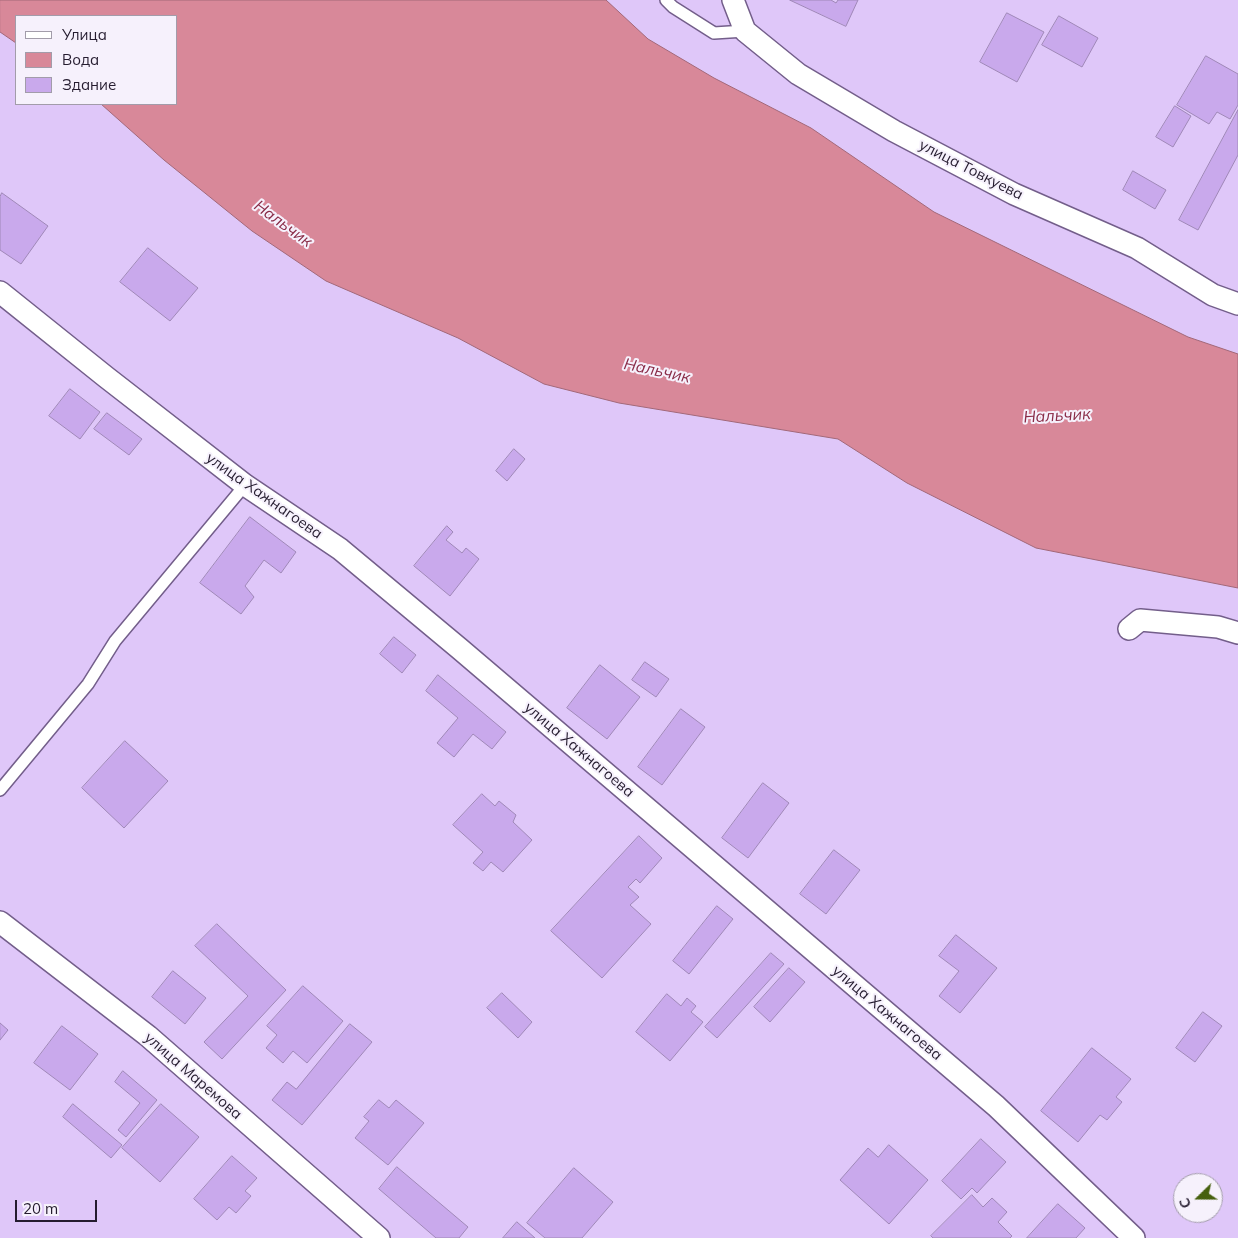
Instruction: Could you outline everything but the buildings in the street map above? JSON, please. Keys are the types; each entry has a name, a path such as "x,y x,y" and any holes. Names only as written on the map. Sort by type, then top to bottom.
{"street":[{"name":"улица Товкуева","path":"733,0 745,31 798,74 894,131 1014,194 1137,248 1213,295 1238,304"},
{"name":"улица Хажнагоева","path":"0,292 106,378 245,485 340,549 460,649 996,1106 1134,1238"},
{"path":"1129,630 1140,620 1218,627 1238,633"},
{"name":"улица Маремова","path":"0,922 148,1036 379,1238"}],"lane":[{"path":"666,0 673,7 714,33 745,31"},
{"path":"0,790 88,684 115,641 245,485"}],"water":[{"name":"Нальчик","path":"0,0 606,0 648,39 714,78 811,128 934,212 1188,337 1238,354 1238,588 1036,548 907,483 838,439 619,403 544,384 458,338 326,281 252,231 164,160 102,105 178,105 178,15 15,15 15,42 0,32"}]}
